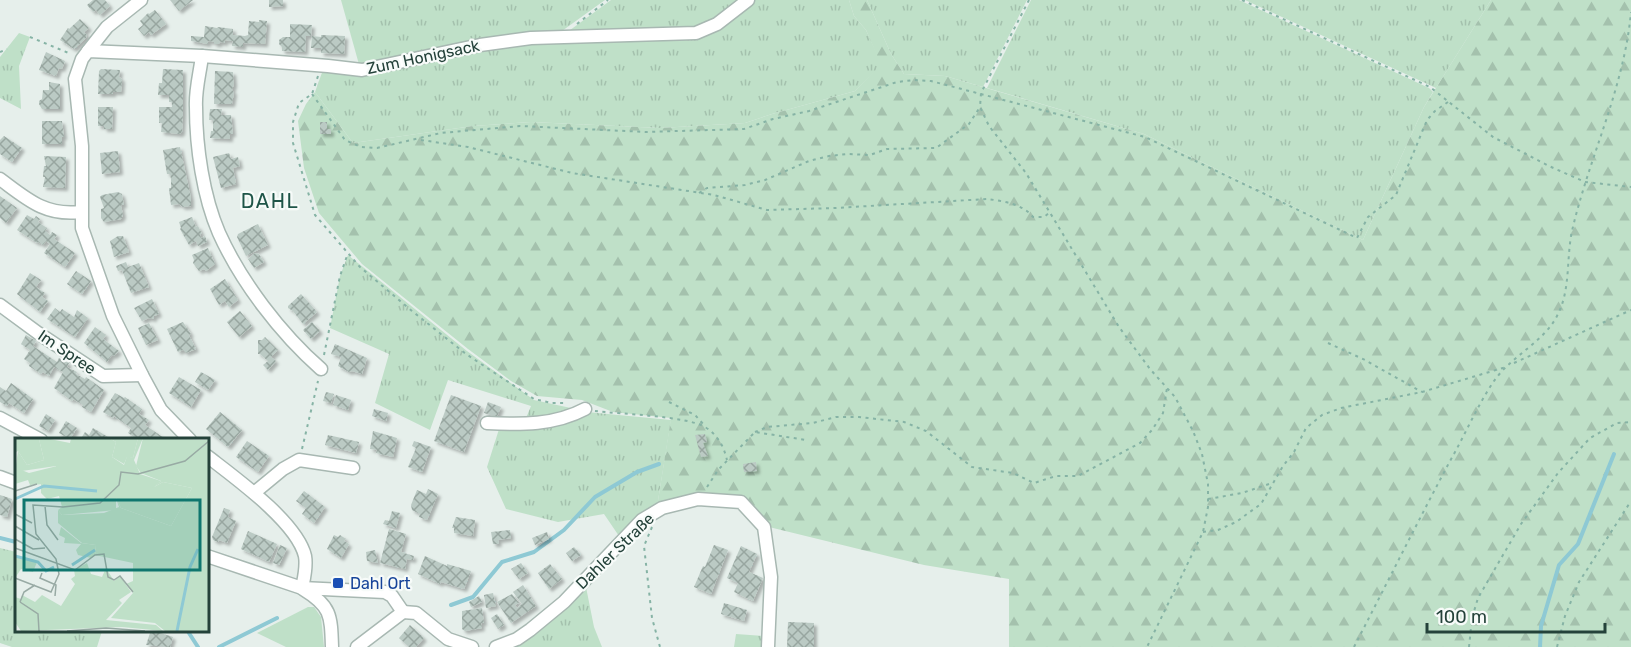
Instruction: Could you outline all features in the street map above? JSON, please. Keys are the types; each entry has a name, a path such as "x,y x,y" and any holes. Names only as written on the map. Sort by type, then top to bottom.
{"street":[{"path":"141,0 107,27 85,55 75,79 82,146 80,212 82,228 113,316 161,410 188,438"},
{"name":"Zum Honigsack","path":"85,55 202,56 362,70 480,45 531,38 696,33 717,24 748,0"},
{"path":"202,56 195,105 200,171 219,232 259,301 282,331 321,369"},
{"path":"0,179 50,211 80,212"},
{"name":"Im Spree","path":"0,305 103,376 142,375"},
{"path":"488,423 543,422 571,417 585,409"},
{"path":"0,418 37,438"},
{"path":"208,457 254,493 288,528 302,548 305,557 306,570 302,588"},
{"path":"254,493 283,469 299,460 353,468"},
{"path":"0,477 15,483"},
{"name":"Dahler Straße","path":"496,647 517,639 564,602 642,520 662,508 698,499 741,502 764,527 771,577 768,647"},
{"path":"208,556 302,588 318,598 326,607 332,647"},
{"path":"302,588 380,591 392,596 403,612"},
{"path":"357,647 403,612 416,613 448,639 472,647"}],"path":[{"path":"575,25 608,0"},
{"path":"699,193 707,188 745,185 765,180 809,161 829,156 870,155 887,149 936,148 969,124 980,107 981,93 1029,0"},
{"path":"1242,0 1430,87 1492,137 1549,166 1585,182 1631,188"},
{"path":"1354,647 1392,568 1495,380 1537,340 1556,318 1564,301 1571,234 1585,182 1608,119 1619,79 1628,39 1631,12"},
{"path":"30,37 85,55"},
{"path":"0,52 7,49"},
{"path":"321,65 312,94 299,103 292,122 293,143 315,215 360,267 439,334 534,399 552,403 572,403 585,409 685,421 704,427 723,444 727,460"},
{"path":"312,94 345,140 352,144 377,148 441,133 520,126 646,132 744,129 773,118 809,111 897,82 931,81 1145,137 1357,238 1368,217 1396,195 1427,120 1448,102"},
{"path":"980,107 989,126 1026,173 1048,213 1119,327 1150,369 1176,397 1202,454 1208,484 1203,532 1147,647"},
{"path":"418,139 468,147 572,173 714,195 767,210 987,199 1027,210 1033,217 1044,217 1048,213"},
{"path":"1203,532 1218,530 1236,522 1261,504 1294,452 1306,428 1322,415 1341,408 1422,392 1485,375 1631,310"},
{"path":"1328,343 1363,358 1422,392"},
{"path":"698,499 718,470 755,432 767,427 813,423 836,417 859,417 904,423 926,431 972,466 1013,474 1034,483 1056,476 1078,476 1140,443 1152,430 1162,413 1165,390 1168,387"},
{"path":"669,402 695,414 709,431"},
{"path":"1469,647 1472,618 1478,598 1521,524 1558,473 1590,438 1617,423 1631,422"},
{"path":"755,432 807,440"},
{"path":"1208,499 1242,493 1273,483"},
{"path":"1557,647 1565,616 1579,582 1631,501"},
{"path":"660,647 652,618 644,546 662,508"}],"green space":[{"path":"341,0 605,0 555,36 360,68"},
{"path":"611,0 743,0 706,27 562,36"},
{"path":"751,0 849,0 854,16 866,30 882,65 855,91 745,123 660,128 531,122 473,126 353,143 315,92 324,67 363,72 481,46 697,35"},
{"path":"849,0 867,0 891,54 904,74 945,76 1144,134 1363,240 1424,107 1491,0 1631,0 1631,647 1009,647 1009,579 924,565 769,527 742,499 657,507 671,418 613,412 582,400 537,396 511,381 362,264 319,213 304,168 298,121 315,92 353,143 473,126 531,122 660,128 745,123 855,91 881,65 866,30 854,16"},
{"path":"867,0 1027,0 983,87 945,76 904,74 891,54"},
{"path":"1031,0 1239,0 1429,88 1433,92 1363,240 1144,134 987,88"},
{"path":"1245,0 1491,0 1436,88"},
{"path":"19,33 30,37 19,66 21,109 0,98 0,57"},
{"path":"348,255 467,351 534,400 580,410 524,423 531,406 448,380 430,430 375,403 389,354 330,328 340,276"},
{"path":"587,412 671,420 657,507 621,539 604,514 558,522 506,509 487,467 500,426"},
{"path":"0,548 15,552 15,632 102,632 97,647 12,647 0,643"},
{"path":"585,582 594,627 602,647 505,647"},
{"path":"308,607 314,607 321,617 324,647 286,647 257,633"},
{"path":"736,634 765,636 765,647 734,647"}],"building":[{"path":"93,0 105,0 110,6 100,15 96,10 93,12 87,5"},
{"path":"170,0 193,0 179,11"},
{"path":"269,0 283,0 283,6 269,7"},
{"path":"155,10 166,24 151,35 149,32 144,36 138,29 143,25 140,21"},
{"path":"80,19 89,28 84,32 87,35 86,38 74,49 60,40 68,28"},
{"path":"259,20 267,21 265,44 243,43 243,47 232,46 233,41 225,40 225,43 220,42 219,44 208,41 208,44 191,41 191,36 204,37 205,26 233,29 233,35 245,36 248,35 249,21 259,22"},
{"path":"290,24 312,25 311,36 306,36 305,52 282,51 279,40 283,37 290,37"},
{"path":"321,35 345,36 344,54 321,53 321,48 311,48 312,36 321,37"},
{"path":"46,52 65,61 56,76 39,70"},
{"path":"101,69 120,70 121,92 98,94"},
{"path":"163,69 183,70 183,113 180,134 161,132 159,107 172,107 169,95 158,95"},
{"path":"215,71 233,72 232,104 214,104"},
{"path":"49,82 60,84 60,109 42,109 39,104 43,90 49,90"},
{"path":"98,107 113,107 112,129 98,126"},
{"path":"210,109 222,109 221,115 231,115 233,134 230,134 230,139 210,138 211,131 213,131 213,120 209,120"},
{"path":"42,121 62,121 64,137 62,137 62,144 42,144"},
{"path":"320,122 327,122 327,129 331,129 331,134 320,134"},
{"path":"4,136 22,148 12,162 0,154 0,140"},
{"path":"180,147 191,198 191,206 183,207 179,204 171,205 169,188 171,188 171,179 170,174 167,174 163,150"},
{"path":"118,151 120,172 102,174 100,153"},
{"path":"229,153 231,159 238,157 240,166 233,168 236,184 221,188 213,157"},
{"path":"44,156 66,157 65,188 43,187 44,166 46,166"},
{"path":"118,192 122,194 123,215 121,219 104,222 101,218 101,209 104,208 100,197"},
{"path":"0,196 17,208 6,223 0,218"},
{"path":"27,215 40,219 38,222 47,228 45,231 50,235 52,232 57,235 54,239 75,253 65,267 44,253 50,244 46,241 43,245 37,243 17,230"},
{"path":"192,217 202,234 200,234 201,238 205,236 207,242 198,246 196,241 189,245 180,229 179,222"},
{"path":"258,224 268,245 246,256 237,237 238,234"},
{"path":"123,236 129,252 114,257 110,241"},
{"path":"208,248 215,264 206,271 204,269 199,271 193,263 192,255"},
{"path":"255,253 259,254 264,262 254,268 248,259"},
{"path":"126,262 128,267 139,263 149,287 131,293 122,270 118,271 116,266"},
{"path":"76,271 91,281 82,294 67,284"},
{"path":"30,273 41,280 36,287 45,293 42,297 48,301 40,312 17,294"},
{"path":"225,279 238,300 229,307 225,301 219,305 210,289"},
{"path":"301,294 317,312 303,324 288,308"},
{"path":"152,299 159,314 154,316 154,319 149,318 142,321 134,308"},
{"path":"55,308 60,312 62,309 74,317 77,310 88,318 75,337 47,319"},
{"path":"240,311 252,326 239,337 227,322"},
{"path":"183,322 191,334 189,335 196,349 186,353 183,350 178,352 167,329"},
{"path":"312,322 320,331 311,339 303,330"},
{"path":"149,323 158,340 146,345 138,328"},
{"path":"95,327 106,335 103,339 119,351 107,362 84,343"},
{"path":"26,335 36,341 33,346 57,362 59,358 69,363 67,367 77,372 76,374 85,379 86,377 104,390 91,412 54,388 63,372 54,367 49,376 29,366 30,363 24,359 30,350 21,344"},
{"path":"265,337 278,350 271,357 276,361 268,370 263,365 268,361 258,354 258,340"},
{"path":"335,344 367,358 362,374 349,372 338,366 341,357 331,354"},
{"path":"201,372 215,380 208,390 195,382"},
{"path":"179,377 201,390 191,407 169,393"},
{"path":"11,383 33,399 24,413 9,403 7,406 0,402 0,387 6,391"},
{"path":"326,392 334,394 331,403 323,401"},
{"path":"115,393 125,397 142,409 139,414 149,420 145,425 164,438 136,438 128,433 131,428 114,416 113,418 103,412"},
{"path":"336,395 351,400 348,410 333,405"},
{"path":"451,395 481,406 464,452 434,441"},
{"path":"488,402 501,407 497,417 484,413"},
{"path":"374,409 388,413 386,421 372,416"},
{"path":"220,412 242,430 228,447 206,429"},
{"path":"46,414 55,420 48,431 39,426"},
{"path":"66,421 77,428 71,438 59,433"},
{"path":"93,428 108,437 81,438 85,432 89,435"},
{"path":"373,431 397,438 393,457 376,453 377,450 370,449"},
{"path":"705,434 707,442 703,443 708,456 701,457 695,435"},
{"path":"328,435 359,442 356,453 325,445"},
{"path":"247,441 269,456 258,472 236,457"},
{"path":"414,441 431,447 422,472 408,467 416,448 412,446"},
{"path":"756,462 757,471 744,472 743,464"},
{"path":"428,489 438,494 427,520 419,517 420,514 412,510 411,505 417,490 426,494"},
{"path":"304,491 325,507 314,523 302,514 306,508 296,501"},
{"path":"0,495 12,499 7,517 0,515"},
{"path":"224,508 230,510 228,517 236,521 227,543 213,540 212,537"},
{"path":"392,511 400,513 396,528 383,524 385,520 389,521"},
{"path":"456,517 475,520 473,536 454,533 454,528 452,528"},
{"path":"389,529 406,534 401,552 414,556 413,560 407,559 405,569 380,563"},
{"path":"510,530 511,538 498,540 499,544 493,544 491,532"},
{"path":"248,531 277,544 269,562 241,549"},
{"path":"547,532 549,539 535,545 532,538"},
{"path":"334,535 338,537 340,535 349,544 341,558 327,549"},
{"path":"280,545 287,548 279,565 273,563"},
{"path":"714,545 728,550 711,594 694,587"},
{"path":"741,546 757,554 749,572 763,578 753,601 734,592 738,583 727,578"},
{"path":"574,547 581,555 572,561 566,553"},
{"path":"375,550 378,563 367,561 366,552"},
{"path":"425,556 447,566 447,564 471,571 464,589 441,582 440,584 418,574"},
{"path":"521,563 528,573 519,579 511,569"},
{"path":"550,564 562,579 549,589 538,573"},
{"path":"523,585 536,606 511,623 497,602 512,594 519,603 515,605 517,608 522,604 513,592"},
{"path":"493,593 496,606 486,608 484,595"},
{"path":"479,596 482,602 471,607 469,602"},
{"path":"724,603 747,610 744,621 721,614"},
{"path":"482,608 484,623 481,623 482,628 465,631 462,629 462,611"},
{"path":"497,614 504,625 498,629 491,618"},
{"path":"788,622 814,623 814,647 787,647"},
{"path":"410,625 424,638 416,647 409,647 399,638"},
{"path":"150,632 173,637 170,647 146,645"}],"waterway":[{"path":"1540,647 1541,626 1559,565 1578,544 1614,454"},
{"path":"451,605 473,597 502,562 534,552 564,530 595,497 637,472 659,464"},
{"path":"0,538 15,542"},
{"path":"219,647 277,618"},
{"path":"188,632 198,647"}],"place":[{"name":"Dahl Ort","path":"338,583"}],"district":[{"name":"DAHL","path":"270,201"}]}
